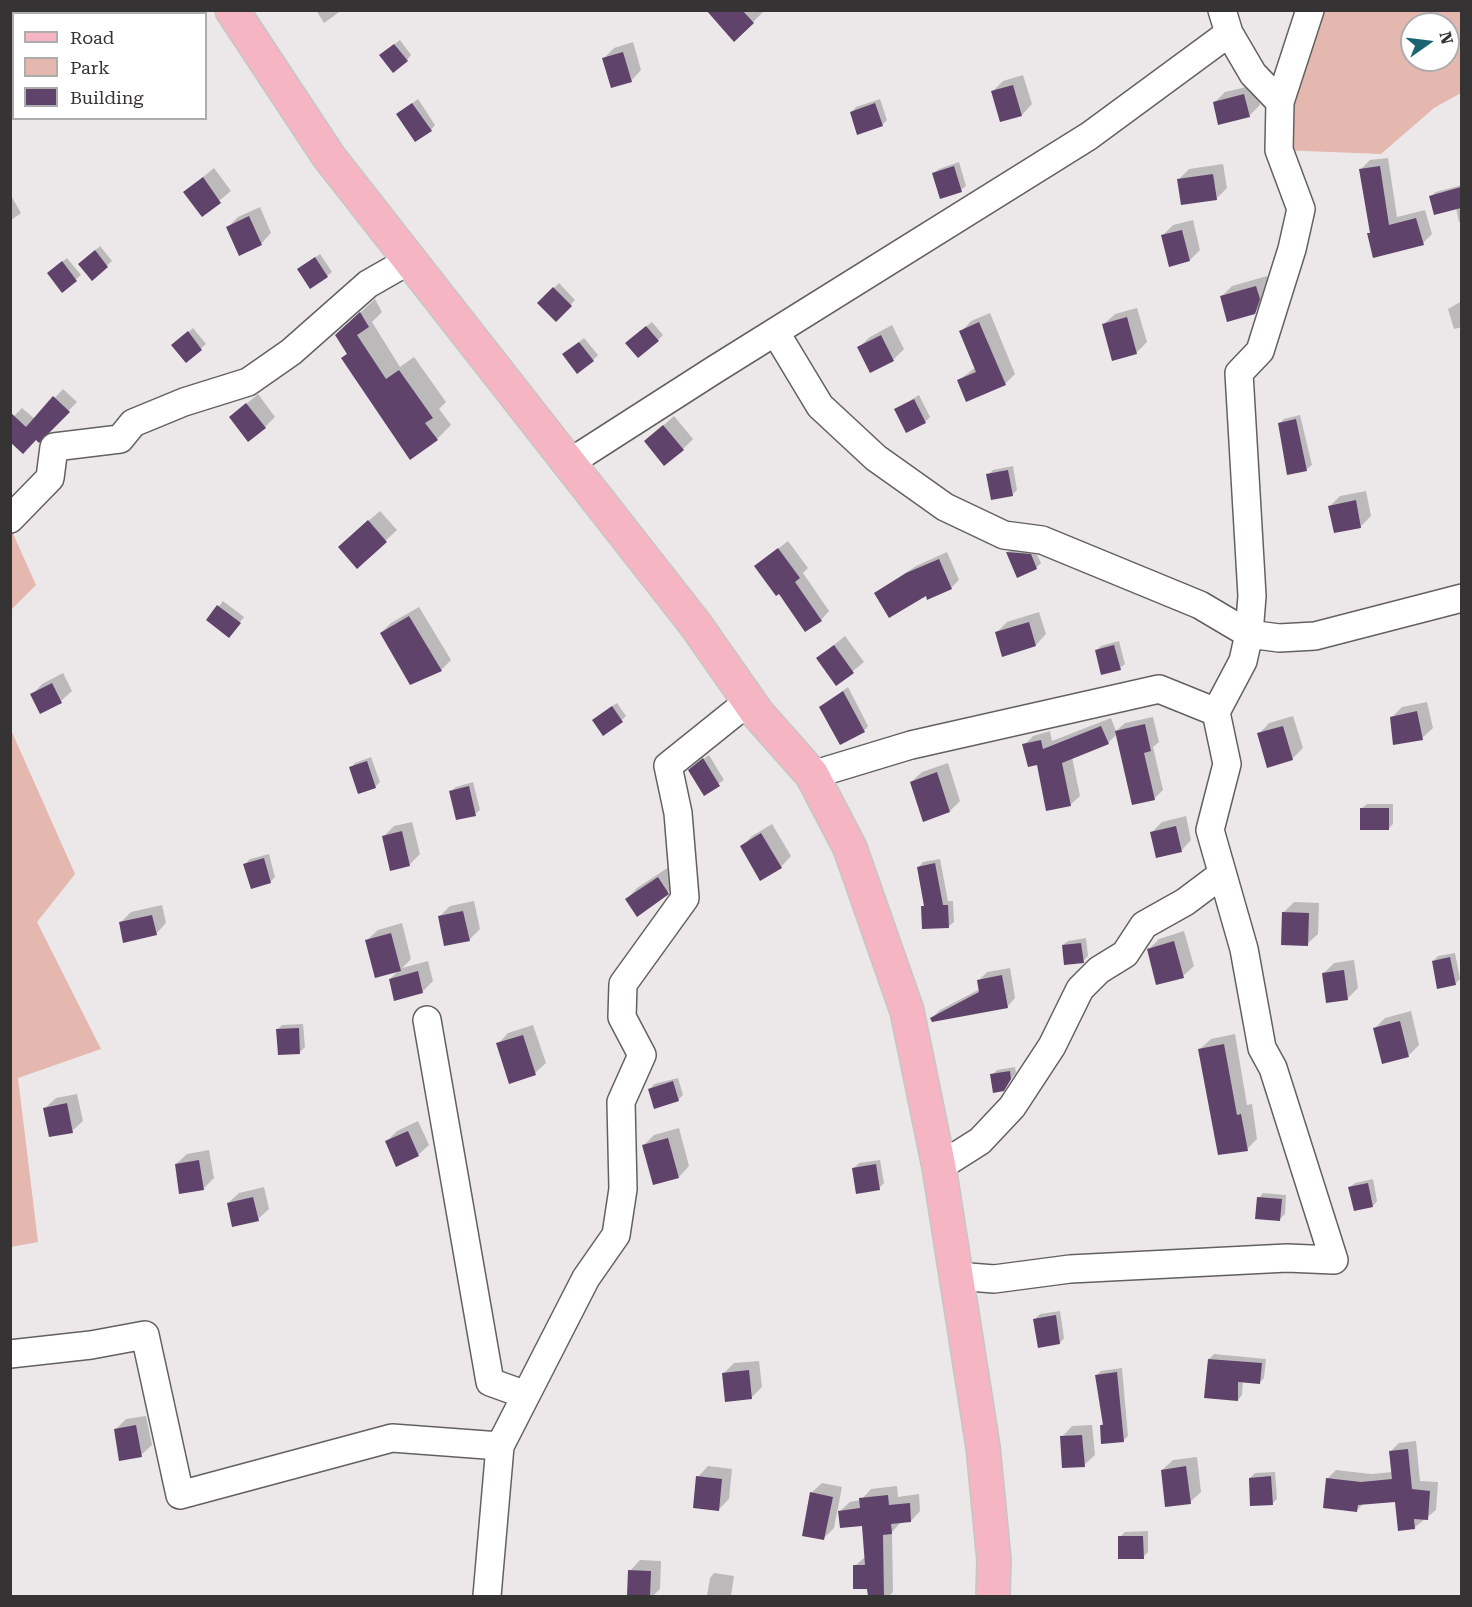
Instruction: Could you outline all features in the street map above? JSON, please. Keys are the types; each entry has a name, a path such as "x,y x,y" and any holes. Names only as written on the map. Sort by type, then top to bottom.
{"main road":[{"path":"232,10 329,157 695,624 749,701 812,775 849,848 907,1011 939,1167 983,1447 994,1560 993,1596"}],"street":[{"path":"956,1276 994,1279 1070,1269 1287,1258 1334,1260 1273,1068 1262,1048 1244,950 1210,830 1227,764 1216,712 1243,661 1249,634 1252,596 1239,373 1260,351 1292,249 1301,209 1279,150 1280,102 1310,10"},
{"path":"569,464 714,370 1089,136 1226,22 1253,74 1280,102"},
{"path":"10,519 50,478 54,447 120,439 132,423 184,402 248,382 291,352 368,284 410,260"},
{"path":"776,333 820,406 876,458 945,507 1004,535 1042,540 1200,604 1249,634 1280,638 1315,636 1461,598"},
{"path":"812,775 911,745 1159,689 1216,712"},
{"path":"487,1596 500,1446 586,1278 616,1234 623,1189 621,1102 642,1055 622,1017 623,984 685,898 678,813 668,766 749,701"},
{"path":"939,1167 980,1141 1012,1107 1052,1046 1080,990 1100,970 1125,954 1144,925 1185,902 1221,875"},
{"path":"427,1020 490,1382 526,1395"},
{"path":"10,1354 91,1345 145,1335 180,1495 392,1438 500,1446"}],"green space":[{"path":"1310,11 1461,11 1461,93 1434,108 1381,154 1279,150"},
{"path":"10,527 36,585 11,610 10,610"},
{"path":"11,730 75,874 37,922 101,1049 18,1078 38,1242 11,1247"}],"building":[{"path":"706,10 742,10 754,23 734,42"},
{"path":"394,44 408,61 393,73 379,55"},
{"path":"623,52 632,82 611,88 602,58"},
{"path":"1013,85 1022,116 1000,122 991,91"},
{"path":"1244,94 1250,117 1218,125 1213,102"},
{"path":"412,103 432,131 415,142 396,114"},
{"path":"875,103 883,126 857,135 850,112"},
{"path":"954,166 962,192 940,199 932,173"},
{"path":"1380,166 1389,225 1416,218 1424,245 1373,258 1367,233 1370,233 1359,169"},
{"path":"1213,174 1217,200 1181,205 1177,179"},
{"path":"203,177 221,203 202,217 183,192"},
{"path":"1461,187 1461,208 1434,215 1429,196"},
{"path":"249,216 262,245 239,256 226,227"},
{"path":"1182,230 1190,261 1169,267 1161,235"},
{"path":"95,250 108,267 92,281 78,264"},
{"path":"315,257 328,277 310,289 297,269"},
{"path":"62,261 77,281 62,293 47,273"},
{"path":"1256,286 1260,299 1255,314 1227,322 1220,296"},
{"path":"553,287 572,306 556,322 537,303"},
{"path":"360,312 369,327 357,335 386,379 399,370 433,418 425,423 438,440 410,460 341,358 347,354 335,335"},
{"path":"1127,317 1137,354 1112,361 1102,324"},
{"path":"979,322 1006,385 966,402 957,380 976,372 959,331"},
{"path":"646,326 659,341 638,358 625,343"},
{"path":"188,331 202,350 186,363 171,345"},
{"path":"881,335 894,361 870,373 857,347"},
{"path":"579,342 594,361 577,374 562,354"},
{"path":"53,396 70,412 39,443 36,440 23,454 10,442 10,412 26,427"},
{"path":"914,399 926,423 906,433 894,409"},
{"path":"246,403 266,428 248,442 229,417"},
{"path":"1296,419 1307,471 1287,475 1278,423"},
{"path":"663,425 684,450 664,466 644,441"},
{"path":"1008,470 1013,496 991,500 986,474"},
{"path":"1356,500 1361,528 1334,533 1328,506"},
{"path":"368,520 387,542 357,569 338,547"},
{"path":"778,548 800,578 795,582 822,621 805,632 779,594 776,596 754,566"},
{"path":"1006,552 1031,554 1037,569 1017,578"},
{"path":"939,559 952,589 927,600 926,596 889,618 874,593 906,573"},
{"path":"217,605 241,623 229,638 206,620"},
{"path":"409,616 442,671 410,685 380,633"},
{"path":"1029,622 1036,646 1002,657 995,632"},
{"path":"834,645 854,673 836,686 816,658"},
{"path":"1114,645 1121,670 1101,675 1095,650"},
{"path":"52,683 62,703 40,714 30,694"},
{"path":"843,691 865,732 840,745 819,707"},
{"path":"612,706 623,722 603,736 592,720"},
{"path":"1417,711 1423,740 1393,745 1390,717"},
{"path":"1145,724 1151,751 1144,753 1155,800 1132,805 1115,731"},
{"path":"1101,726 1109,744 1062,763 1071,806 1046,811 1037,765 1028,767 1022,744 1041,740 1043,749"},
{"path":"1283,726 1293,760 1267,768 1257,733"},
{"path":"703,758 720,786 704,796 688,770"},
{"path":"367,761 376,788 358,794 349,767"},
{"path":"937,772 950,812 923,822 910,782"},
{"path":"469,786 476,816 456,820 449,791"},
{"path":"1360,808 1389,808 1389,830 1360,830"},
{"path":"1176,826 1182,852 1156,858 1150,832"},
{"path":"402,831 410,866 390,871 382,836"},
{"path":"761,833 782,868 760,881 740,846"},
{"path":"264,858 271,883 251,889 243,864"},
{"path":"935,863 943,905 948,905 949,928 922,929 921,906 924,906 917,867"},
{"path":"658,877 669,894 637,917 625,899"},
{"path":"463,911 470,941 444,946 438,916"},
{"path":"1282,912 1309,913 1308,946 1281,945"},
{"path":"152,915 157,935 123,943 119,922"},
{"path":"391,933 401,971 375,978 365,940"},
{"path":"1174,941 1184,978 1156,985 1147,949"},
{"path":"1081,943 1084,963 1064,965 1062,945"},
{"path":"1450,957 1456,985 1437,989 1432,961"},
{"path":"1344,970 1348,1000 1326,1003 1322,973"},
{"path":"418,971 423,993 394,1001 389,979"},
{"path":"1002,975 1008,1008 932,1022 930,1018 979,992 977,980"},
{"path":"1400,1021 1409,1057 1382,1064 1373,1028"},
{"path":"299,1028 300,1054 278,1055 276,1029"},
{"path":"523,1035 536,1075 509,1084 496,1043"},
{"path":"1224,1044 1237,1115 1241,1114 1248,1151 1218,1155 1198,1049"},
{"path":"1010,1071 1011,1079 1004,1091 993,1093 990,1074"},
{"path":"673,1081 679,1101 654,1109 648,1089"},
{"path":"67,1103 73,1133 49,1137 43,1108"},
{"path":"408,1131 419,1156 396,1167 385,1141"},
{"path":"668,1138 679,1178 653,1185 642,1145"},
{"path":"199,1160 204,1190 179,1194 175,1164"},
{"path":"876,1164 880,1190 856,1194 852,1168"},
{"path":"1368,1183 1373,1207 1354,1211 1348,1187"},
{"path":"253,1197 259,1221 232,1227 227,1203"},
{"path":"1257,1197 1282,1199 1280,1221 1255,1219"},
{"path":"1056,1315 1060,1344 1038,1348 1033,1319"},
{"path":"1208,1359 1262,1363 1260,1384 1238,1382 1238,1401 1204,1398"},
{"path":"749,1370 752,1399 725,1402 722,1373"},
{"path":"1117,1372 1124,1442 1101,1444 1100,1425 1103,1425 1095,1375"},
{"path":"136,1425 142,1457 119,1461 114,1429"},
{"path":"1082,1435 1085,1467 1062,1468 1060,1436"},
{"path":"1408,1449 1412,1489 1430,1491 1428,1520 1414,1519 1415,1529 1398,1531 1395,1502 1358,1505 1357,1512 1323,1508 1326,1478 1361,1482 1392,1479 1389,1451"},
{"path":"1186,1466 1191,1504 1165,1507 1161,1470"},
{"path":"696,1476 722,1479 719,1511 693,1508"},
{"path":"1271,1476 1273,1505 1250,1506 1249,1478"},
{"path":"810,1492 833,1497 824,1540 802,1536"},
{"path":"888,1495 889,1505 910,1503 911,1522 891,1524 892,1534 883,1535 884,1596 868,1596 867,1589 853,1589 853,1565 865,1565 862,1526 840,1528 838,1511 860,1508 859,1498"},
{"path":"1118,1536 1143,1536 1144,1559 1118,1559"},
{"path":"628,1570 651,1571 650,1596 627,1596"}]}
